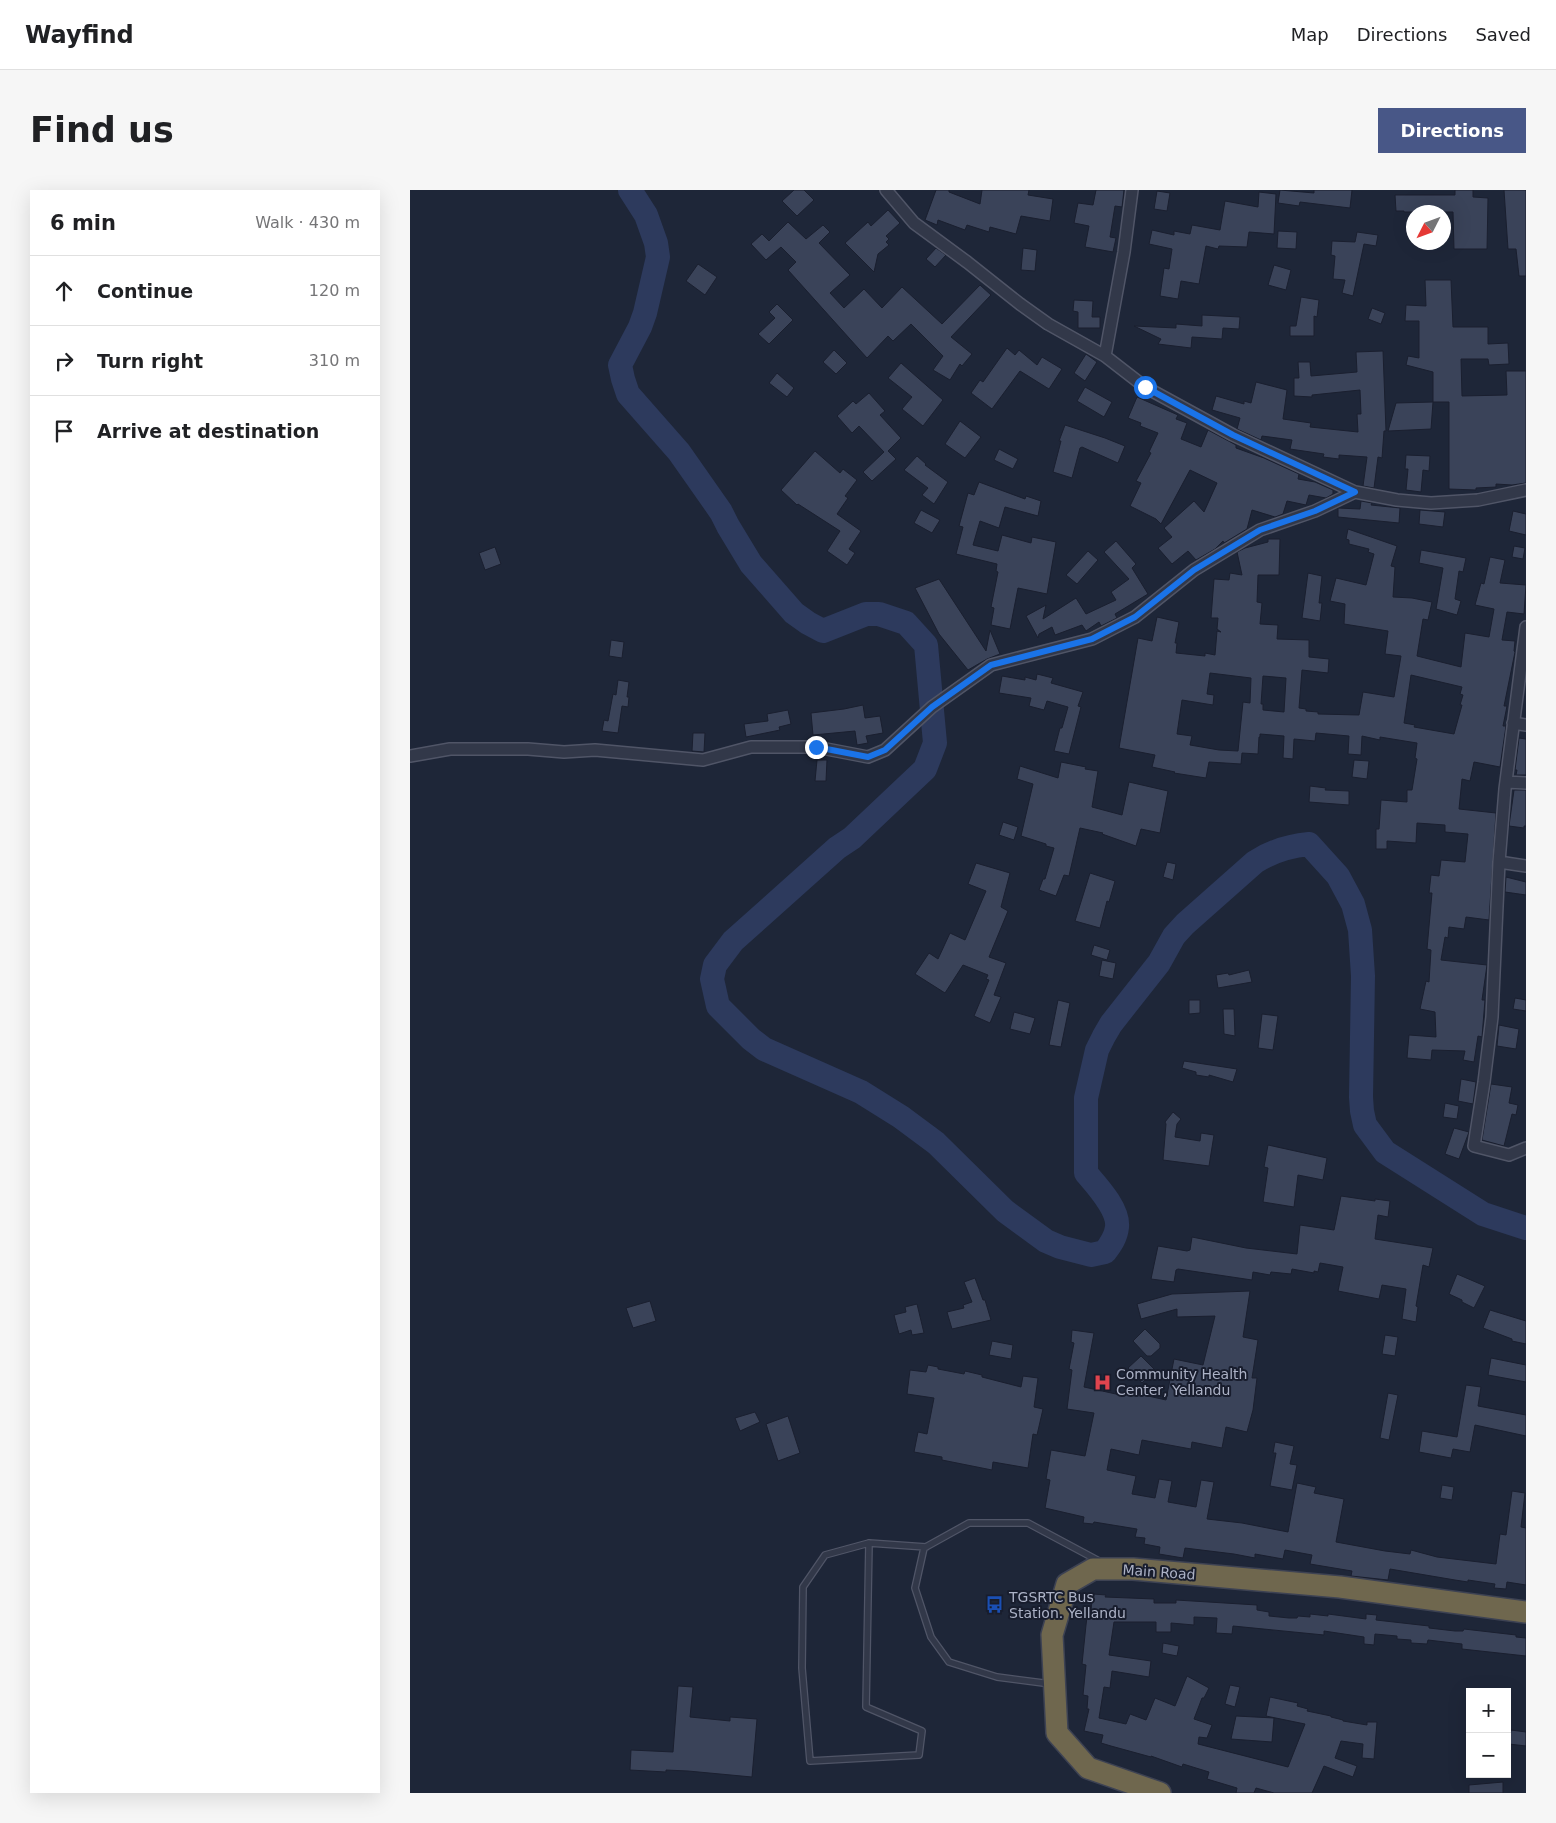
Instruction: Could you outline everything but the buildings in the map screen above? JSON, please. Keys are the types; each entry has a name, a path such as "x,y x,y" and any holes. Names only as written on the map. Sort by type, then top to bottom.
{"highway":[{"name":"Main Road","path":"1160,1793 1088,1768 1057,1733 1052,1635 1067,1584 1094,1569 1133,1569 1340,1587 1526,1612"}],"street":[{"path":"886,190 914,223 1048,324 1105,356 1145,387 1233,435 1355,492 1397,500 1431,503 1478,500 1526,490"},
{"path":"1105,356 1124,252 1132,190"},
{"path":"410,756 450,749 528,749 564,752 595,750 703,760 752,747 816,747 868,757 885,750 932,707 991,665 1092,639 1135,617 1194,570 1260,530 1315,511 1355,492"},
{"path":"1526,627 1506,782 1499,862 1492,1017 1474,1146 1509,1155 1526,1148"},
{"path":"1513,723 1526,725"},
{"path":"1506,782 1526,783"},
{"path":"1499,862 1526,866"}],"lane":[{"path":"869,1543 866,1707 922,1731 919,1755 810,1761 802,1668 803,1587 825,1555 869,1543 926,1547 969,1523 1028,1523 1114,1569"},
{"path":"926,1547 914,1588 931,1637 949,1662 997,1677 1055,1685"}],"waterway":[{"path":"630,190 646,215 656,243 658,257 645,313 640,327 620,365 628,394 679,452 721,512 751,564 794,613 823,631 866,614 879,614 906,623 926,645 935,743 925,769 852,838 837,848 733,941 715,965 712,979 718,1006 751,1039 764,1049 861,1092 901,1117 936,1143 1005,1211 1046,1241 1060,1247 1091,1255 1105,1252 1116,1234 1117,1220 1111,1205 1086,1173 1086,1098 1097,1050 1111,1024 1159,963 1174,936 1185,924 1255,862 1280,850 1309,844 1338,876 1353,904 1360,930 1363,976 1361,1097 1365,1125 1385,1152 1483,1214 1526,1228"}],"place":[{"name":"Community Health Center, Yellandu","path":"1102,1382"},
{"name":"TGSRTC Bus Station. Yellandu","path":"995,1605"}],"route":[{"path":"816,747 868,757 885,750 932,707 991,665 1092,639 1135,617 1194,570 1260,530 1315,511 1355,492 1233,435 1145,387"}]}
